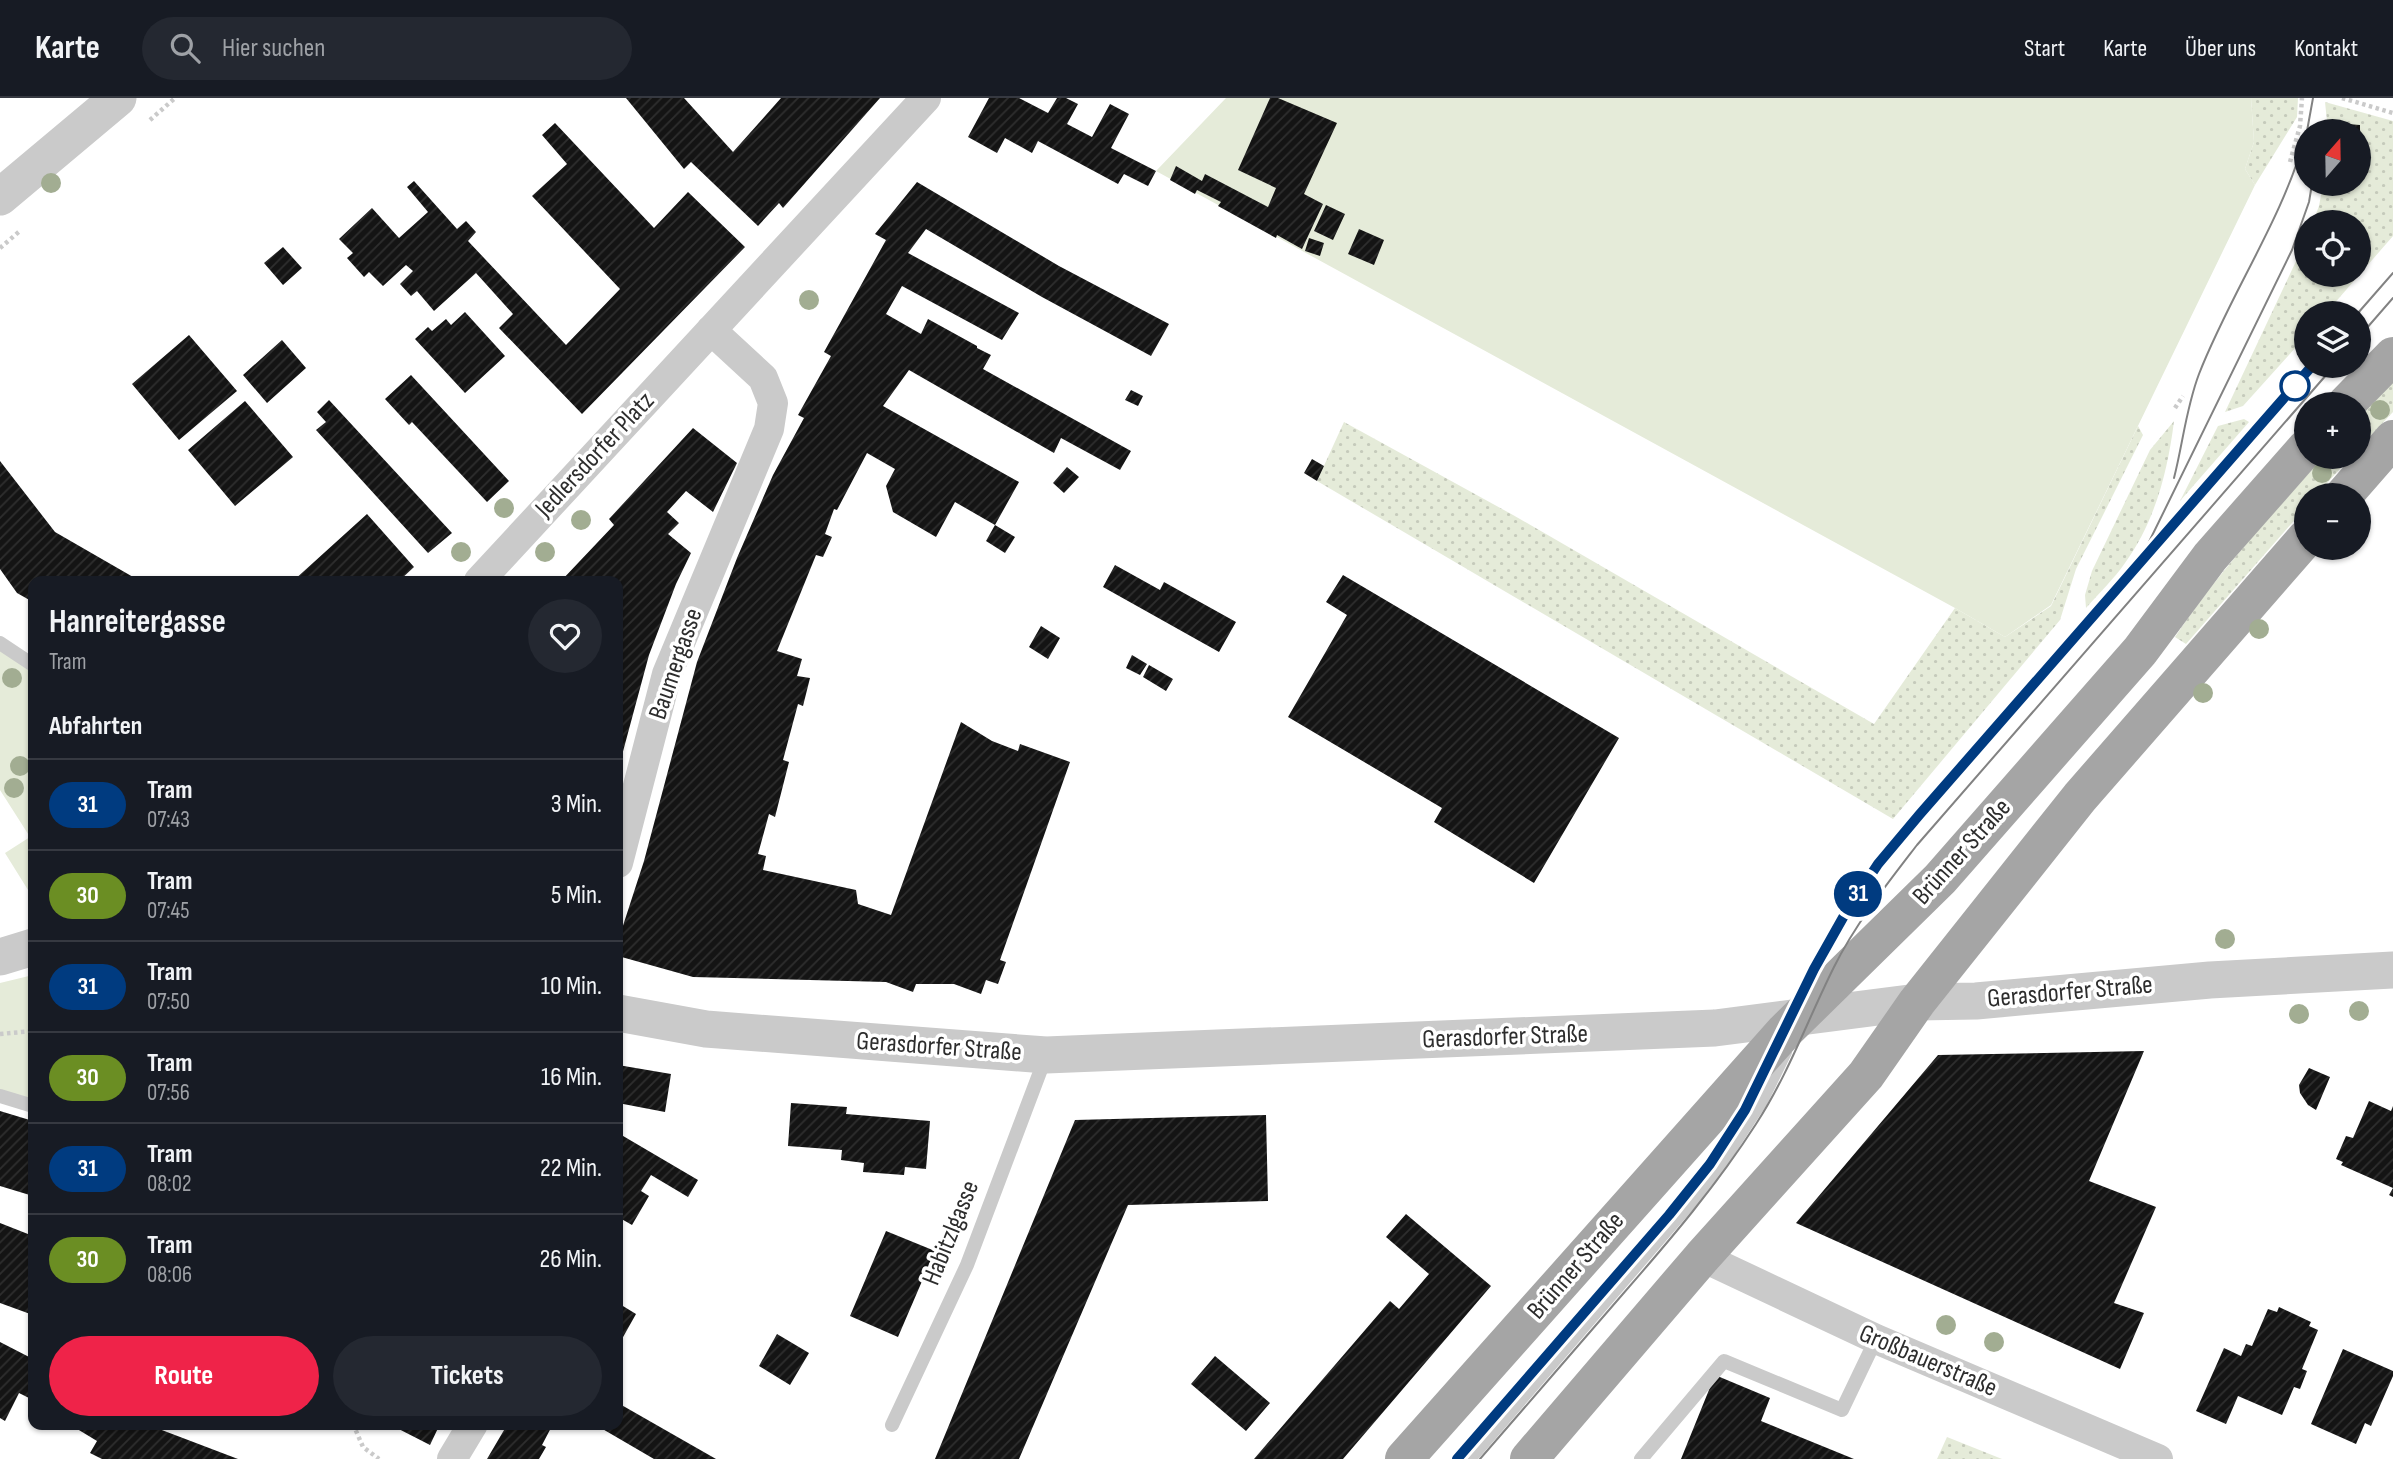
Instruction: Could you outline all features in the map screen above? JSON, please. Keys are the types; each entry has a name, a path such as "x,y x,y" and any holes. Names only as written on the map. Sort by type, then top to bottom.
{"main road":[{"path":"2358,392 2393,356"},
{"path":"2354,483 2393,439"},
{"name":"Brünner Straße","path":"1404,1459 1798,1018 1941,879 2140,651 2210,557 2294,462"},
{"name":"Brünner Straße","path":"1529,1459 1702,1257 1866,1075 1917,1002 2080,797 2294,552"}],"street":[{"path":"0,197 118,98"},
{"name":"Jedlersdorfer Platz","path":"484,576 926,98"},
{"name":"Baumergasse","path":"623,844 667,674 769,429 773,403 763,378 711,330"},
{"path":"0,957 28,949"},
{"name":"Gerasdorfer Straße","path":"623,1014 706,1030 1046,1055 1715,1028 1917,1002 1976,1001 2210,980 2393,970"},
{"name":"Großbauerstraße","path":"1702,1257 1876,1339 2158,1459"},
{"path":"452,1459 469,1430"}],"lane":[{"path":"0,643 28,661"},
{"path":"1469,1459 1711,1178 1761,1101 1798,1018"},
{"name":"Habitzlgasse","path":"892,1425 967,1265 1046,1055"},
{"path":"0,1096 28,1104"},
{"path":"1641,1459 1724,1361 1842,1410 1876,1339"}],"path":[{"path":"2290,162 2300,126 2302,98"},
{"path":"2342,98 2393,113"},
{"path":"2175,408 2183,396"},
{"path":"0,1034 28,1031"},
{"path":"356,1430 363,1447 379,1459"}],"green space":[{"path":"1226,98 2251,98 2254,142 2245,169 2255,185 2051,605 2005,637 1156,171"},
{"path":"2251,98 2298,98 2297,117 2255,185 2245,169 2254,142"},
{"path":"2325,102 2393,121 2393,236 2371,261 2371,210 2318,210 2321,196 2371,196 2371,119 2327,119"},
{"path":"2294,265 2294,287 2349,287 2336,301 2294,301 2294,349 2243,406 2225,412"},
{"path":"2393,382 2393,412 2371,435 2371,405"},
{"path":"2244,419 2249,422 2180,501 2218,426"},
{"path":"2174,421 2164,477 2144,530 2121,569 2086,608 2085,595 2092,571 2150,450"},
{"path":"1344,422 1513,515 1874,724 1955,608 2005,637 2051,606 2138,426 2143,435 2076,569 2060,620 1893,819 1317,481"},
{"path":"2312,469 2340,469 2327,483 2300,483"},
{"path":"2294,490 2294,521 2186,644 2175,637 2227,567"},
{"path":"0,650 28,668 28,834 0,790"},
{"path":"28,838 28,890 5,853"},
{"path":"28,976 28,1098 0,1090 0,983"},
{"path":"1947,1437 2002,1459 1937,1459"}],"building":[{"path":"626,98 684,98 733,152 781,98 880,98 783,208 779,203 758,226 691,162 684,169"},
{"path":"989,98 1019,98 1048,113 1057,98 1066,98 1078,104 1067,124 1092,137 1110,104 1129,114 1111,148 1156,171 1148,186 1124,174 1118,184 1038,141 1032,153 1005,138 997,153 968,137"},
{"path":"1270,98 1278,98 1337,123 1304,194 1323,204 1302,249 1218,206 1221,202 1197,190 1195,194 1170,180 1176,166 1202,181 1205,174 1268,207 1276,188 1238,170"},
{"path":"555,123 654,228 688,192 745,247 582,414 499,328 513,314 476,273 434,311 417,291 411,296 400,284 413,271 406,265 383,286 369,272 364,277 347,258 353,253 339,239 372,208 399,238 428,212 407,187 414,181 457,229 466,221 476,232 468,241 566,345 620,289 532,196 567,164 542,135"},
{"path":"917,182 1059,266 1169,324 1151,356 1042,297 926,229 908,253 1019,313 1002,340 902,286 886,314 921,334 928,319 977,346 991,355 983,369 1131,451 1120,470 1061,438 1054,453 909,370 883,406 1019,482 995,525 955,502 936,537 893,512 886,486 895,469 867,453 837,510 834,509 825,534 832,537 823,557 816,555 777,651 802,659 797,676 810,678 803,706 798,704 783,760 789,762 775,817 769,814 758,854 766,856 763,870 856,890 858,904 891,915 961,722 992,741 1018,751 1020,744 1070,762 1000,960 1006,962 998,984 986,980 981,994 954,984 916,984 913,992 886,982 693,977 623,957 623,926 644,861 697,662 737,558 773,475 804,418 798,415 831,356 824,352 886,240 875,234"},
{"path":"1326,205 1345,214 1333,240 1314,231"},
{"path":"1359,229 1384,240 1374,265 1348,254"},
{"path":"1309,238 1324,243 1320,256 1305,251"},
{"path":"283,247 302,268 283,285 264,263"},
{"path":"465,312 505,356 465,393 415,339 428,327 432,331 446,319 451,325"},
{"path":"189,335 237,391 179,440 132,384"},
{"path":"282,340 306,368 267,403 243,375"},
{"path":"411,375 509,481 487,502 412,422 409,425 385,399"},
{"path":"1131,390 1143,396 1138,406 1125,400"},
{"path":"329,400 452,533 428,553 316,430 326,422 317,412"},
{"path":"245,401 293,457 235,506 188,450"},
{"path":"693,428 737,463 713,512 686,491 667,512 679,523 668,534 691,553 649,655 623,751 623,576 566,576 614,525 609,519"},
{"path":"1312,459 1324,466 1317,481 1304,473"},
{"path":"0,461 55,532 131,576 28,576 28,599 17,593 0,569"},
{"path":"1067,467 1079,477 1064,493 1053,483"},
{"path":"367,514 414,567 404,576 299,576"},
{"path":"995,525 1015,537 1005,553 986,541"},
{"path":"1115,565 1160,590 1164,582 1236,622 1219,652 1103,587"},
{"path":"1343,575 1619,738 1534,883 1434,822 1442,808 1288,717 1347,615 1326,602"},
{"path":"1041,626 1060,638 1048,659 1029,647"},
{"path":"1132,655 1147,664 1140,675 1126,668"},
{"path":"1149,665 1173,679 1166,691 1143,677"},
{"path":"2144,1051 2089,1181 2156,1207 2114,1303 2144,1313 2120,1369 1796,1223 1938,1055"},
{"path":"623,1066 671,1074 665,1112 623,1104"},
{"path":"2309,1068 2330,1077 2316,1110 2308,1105 2300,1093 2299,1085"},
{"path":"2369,1101 2391,1111 2393,1106 2393,1188 2341,1165 2343,1162 2336,1159 2346,1136 2353,1138"},
{"path":"791,1103 847,1107 846,1114 930,1121 926,1169 905,1167 904,1175 863,1172 864,1163 841,1160 842,1150 788,1146"},
{"path":"0,1111 28,1119 28,1194 0,1186"},
{"path":"1266,1115 1268,1201 1128,1205 1019,1459 935,1459 1075,1120"},
{"path":"623,1136 698,1180 688,1197 651,1175 641,1191 649,1196 632,1225 623,1220"},
{"path":"1406,1214 1491,1286 1343,1459 1254,1459 1390,1301 1399,1309 1429,1274 1386,1237"},
{"path":"0,1223 28,1234 28,1313 0,1303"},
{"path":"886,1231 935,1251 898,1337 850,1316"},
{"path":"623,1306 636,1314 623,1337"},
{"path":"2279,1307 2311,1322 2309,1326 2318,1330 2302,1369 2307,1371 2300,1389 2294,1387 2282,1415 2238,1396 2226,1424 2196,1411 2224,1348 2241,1356 2246,1344 2252,1346 2268,1309 2277,1312"},
{"path":"777,1334 809,1353 790,1385 759,1366"},
{"path":"0,1342 28,1356 28,1398 19,1393 5,1421 0,1418"},
{"path":"2343,1349 2393,1371 2371,1426 2365,1423 2356,1444 2311,1424"},
{"path":"1215,1356 1270,1403 1246,1431 1191,1384"},
{"path":"1715,1375 1770,1398 1761,1421 1854,1459 1681,1459"},
{"path":"623,1406 716,1459 654,1459 604,1430 623,1430"},
{"path":"79,1430 162,1430 238,1459 102,1459 90,1453 97,1441"},
{"path":"401,1430 437,1430 430,1445"},
{"path":"504,1430 550,1430 542,1445 546,1447 539,1459 487,1459"}],"tram line":[{"path":"2309,119 2313,98"},
{"path":"2174,478 2199,374 2294,170"},
{"path":"2147,546 2292,250 2310,196"},
{"path":"2368,301 2393,273"},
{"path":"2371,323 2393,298"},
{"path":"1457,1459 1710,1164 1760,1083 1814,969 1845,914 1878,864 2302,378"},
{"name":"31","path":"1457,1459 1684,1198 1721,1149 1760,1083 1814,969 1878,864 2302,378"},
{"path":"1480,1459 1658,1254 1725,1169 1778,1086 1852,935 1917,845 2324,378"}]}
